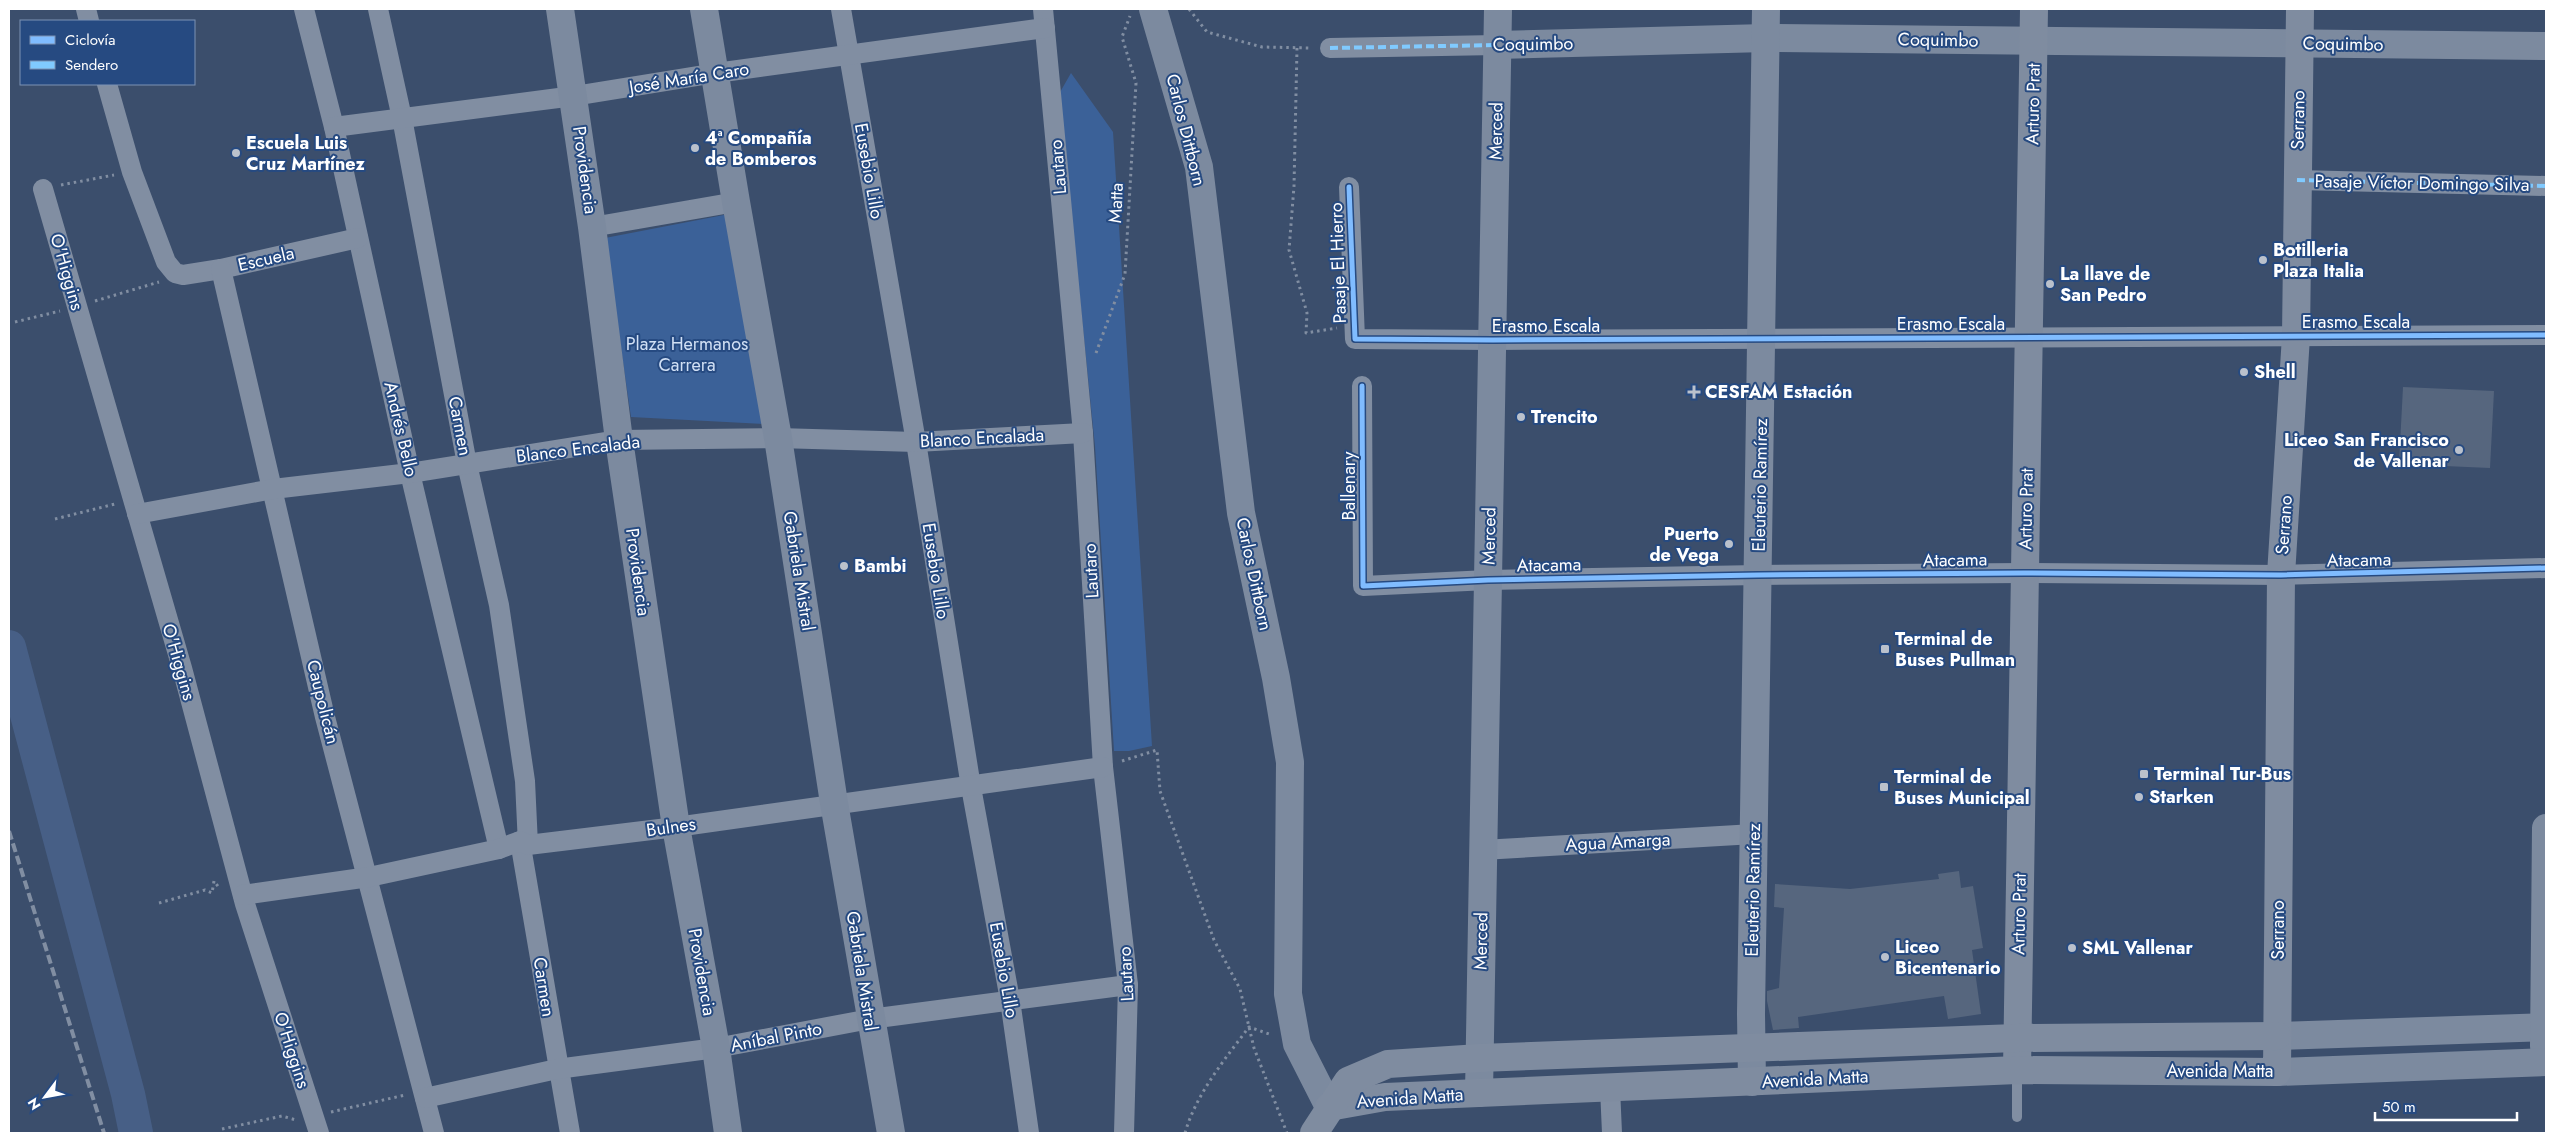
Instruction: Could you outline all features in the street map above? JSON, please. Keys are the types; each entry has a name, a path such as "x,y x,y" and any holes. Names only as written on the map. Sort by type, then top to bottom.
{"main road":[{"name":"Providencia","path":"560,9 592,227 619,440 676,827 716,1048 728,1133"},
{"name":"Gabriela Mistral","path":"704,9 778,438 834,803 891,1133"},
{"name":"Carlos Dittborn","path":"1153,9 1199,167 1241,514 1276,678 1290,762 1288,994 1297,1044 1329,1107"},
{"name":"Merced","path":"1479,1092 1498,9"},
{"name":"Eleuterio Ramírez","path":"1752,1082 1766,9"},
{"name":"Arturo Prat","path":"2017,1070 2016,1038 2034,9"},
{"name":"Serrano","path":"2277,1072 2281,575 2296,336 2300,9"},
{"name":"Coquimbo","path":"1497,45 1766,38 2546,46"},
{"path":"2545,1062 2546,828"},
{"name":"Avenida Matta","path":"1329,1107 1348,1081 1388,1064 1480,1058 1751,1050 2016,1038 2277,1036 2545,1027"},
{"name":"Avenida Matta","path":"1329,1107 1385,1097 2017,1070 2277,1072 2545,1062"},
{"path":"1314,1133 1329,1107"}],"street":[{"name":"Andrés Bello","path":"304,9 334,127 410,473 499,849"},
{"name":"Carmen","path":"378,9 402,118 468,464 499,605 524,781 524,843 557,1069 570,1133"},
{"name":"Eusebio Lillo","path":"841,9 916,442 971,787 1010,1000 1029,1133"},
{"name":"José María Caro","path":"334,127 574,96 716,73 849,56 1044,18"},
{"name":"Lautaro","path":"1044,18 1083,433 1103,767 1128,985 1124,1133"},
{"name":"Coquimbo","path":"1330,48 1497,45"},
{"path":"107,85 132,172"},
{"name":"Escuela","path":"132,172 166,262 174,273 183,275 221,269 358,238"},
{"name":"Pasaje Víctor Domingo Silva","path":"2297,180 2546,186"},
{"name":"Pasaje El Hierro","path":"1349,187 1354,332"},
{"name":"O'Higgins","path":"43,189 135,507 243,895 314,1117"},
{"path":"592,227 736,202"},
{"name":"Caupolicán","path":"221,269 325,717 369,877 383,943 434,1133"},
{"name":"Erasmo Escala","path":"1354,332 1493,340 2546,335"},
{"name":"Ballenary","path":"1362,386 1363,586"},
{"name":"Blanco Encalada","path":"135,507 410,473 619,440 778,438 916,442 1083,433"},
{"name":"Atacama","path":"1363,586 1488,580 2024,573 2281,575 2546,568"},
{"name":"Bulnes","path":"243,895 369,877 524,843 676,827 834,803 971,787 1103,767"},
{"name":"Agua Amarga","path":"1482,850 1754,834"},
{"name":"Aníbal Pinto","path":"424,1094 557,1069 716,1048 870,1019 1128,985"},
{"path":"1610,1088 1612,1133"}],"lane":[{"path":"2017,1070 2017,1117"}],"path":[{"path":"1189,9 1207,32 1262,47 1330,48"},
{"path":"1297,48 1294,186 1289,250 1307,313 1306,333 1354,332"},
{"path":"43,189 132,172"},
{"path":"55,520 135,507"},
{"path":"1103,767 1157,750 1160,791 1214,940 1240,989 1254,1048 1287,1133"},
{"path":"159,903 205,890 212,892 214,881 222,892 223,886"},
{"path":"1249,1027 1297,1044"},
{"path":"1185,1133 1188,1120 1220,1065 1249,1027"},
{"path":"222,1129 282,1116 298,1120 424,1094"}],"green space":[{"path":"1071,73 1113,132 1152,746 1129,751 1114,751 1095,446 1059,94"},
{"name":"Plaza Hermanos Carrera","path":"729,214 764,424 631,417 605,238"}],"building":[{"path":"2403,387 2494,391 2490,468 2399,464"},
{"name":"Liceo Bicentenario","path":"1959,871 1961,888 1973,886 1983,948 1972,950 1981,1014 1948,1019 1944,996 1798,1017 1799,1028 1773,1030 1767,1001 1767,991 1779,988 1784,908 1774,907 1775,884 1850,889 1939,879 1938,874"}],"waterway":[{"path":"9,647 128,1094 136,1133"}],"railway":[{"path":"9,831 104,1133"}],"marked path":[{"path":"1330,48 1497,45"},
{"path":"2297,180 2546,186"}],"cycle path":[{"path":"1349,187 1355,339 2546,335"},
{"path":"1362,386 1363,586 1488,580 1758,575 2024,573 2281,575 2546,568"}],"place":[{"name":"4ª Compañía de Bomberos","path":"695,148"},
{"name":"Escuela Luis Cruz Martínez","path":"236,153"},
{"name":"Botilleria Plaza Italia","path":"2263,260"},
{"name":"La llave de San Pedro","path":"2050,284"},
{"name":"Shell","path":"2244,372"},
{"name":"CESFAM Estación","path":"1694,392"},
{"name":"Trencito","path":"1521,417"},
{"name":"Liceo San Francisco de Vallenar","path":"2459,450"},
{"name":"Puerto de Vega","path":"1729,544"},
{"name":"Bambi","path":"844,566"},
{"name":"Terminal de Buses Pullman","path":"1885,649"},
{"name":"Terminal Tur-Bus","path":"2144,774"},
{"name":"Terminal de Buses Municipal","path":"1884,787"},
{"name":"Starken","path":"2139,797"},
{"name":"SML Vallenar","path":"2072,948"},
{"name":"Liceo Bicentenario","path":"1885,957"}]}
